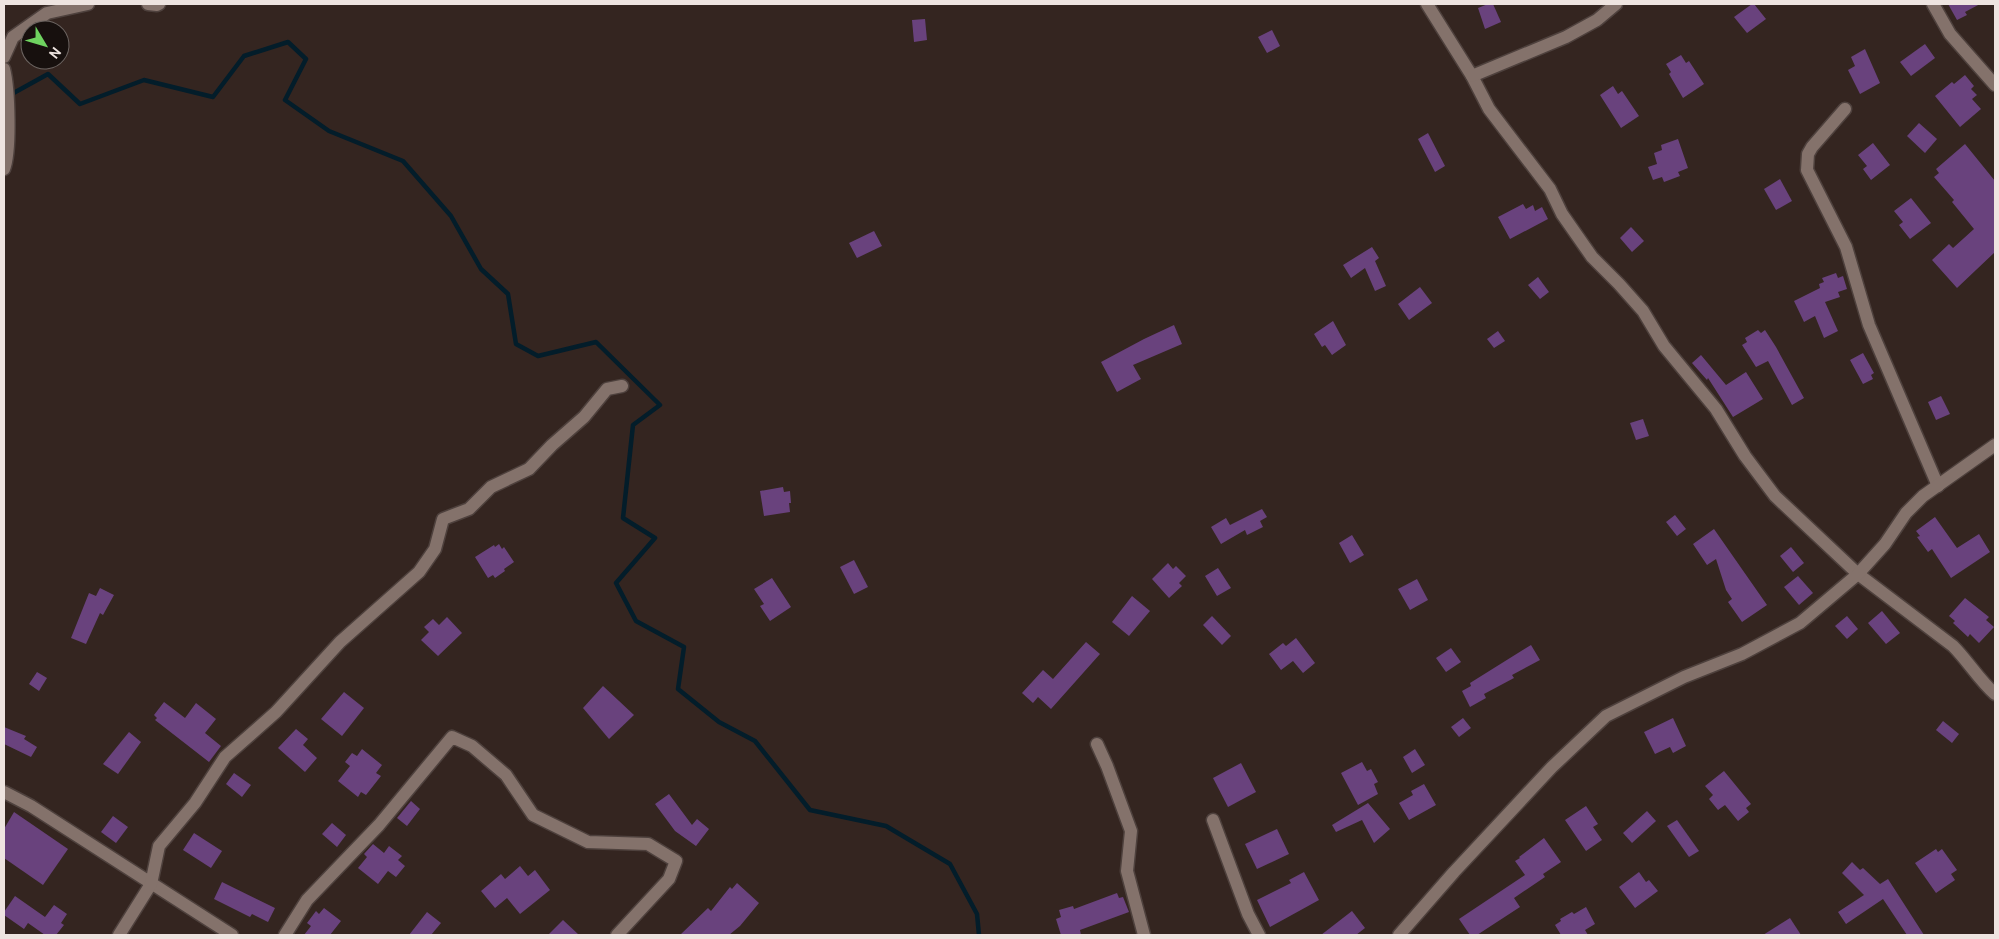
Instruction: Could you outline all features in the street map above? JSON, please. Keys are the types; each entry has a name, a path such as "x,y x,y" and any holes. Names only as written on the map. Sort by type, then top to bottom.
{"street":[{"path":"4,57 13,37 47,13 88,4"},
{"path":"148,4 159,4"},
{"path":"1427,4 1472,76 1489,109 1550,189 1562,214 1592,258 1643,311 1664,346 1716,409 1745,456 1775,496 1858,574 1953,646 1964,657 1982,682 1995,694"},
{"path":"1472,76 1566,37 1597,20 1616,4"},
{"path":"1934,4 1950,34 1995,85"},
{"path":"4,69 9,122 7,162 4,169"},
{"path":"1846,109 1812,146 1808,154 1807,170 1846,247 1869,325 1938,486"},
{"path":"119,935 151,884 159,846 195,803 225,757 276,712 340,642 419,572 435,549 443,519 469,509 491,487 529,469 552,445 584,417 607,389 622,386"},
{"path":"1399,935 1454,872 1545,774 1606,716 1684,677 1742,654 1800,623 1858,574 1885,544 1906,513 1923,496 1995,445"},
{"path":"285,935 307,900 379,825 452,738 472,746 506,775 533,815 588,842 648,844 676,860 669,878 617,935"},
{"path":"1097,744 1131,831 1126,871 1144,935"},
{"path":"4,792 31,806 232,935"},
{"path":"1213,820 1248,914 1259,935"}],"building":[{"path":"1493,4 1501,22 1485,29 1478,8"},
{"path":"1752,4 1766,19 1747,33 1734,17"},
{"path":"1948,4 1980,4 1965,12 1967,15 1957,20"},
{"path":"925,19 927,40 914,42 912,20"},
{"path":"1272,30 1280,46 1267,53 1258,37"},
{"path":"1925,44 1935,58 1911,76 1900,62"},
{"path":"1865,49 1880,83 1860,94 1848,70 1855,66 1851,57"},
{"path":"1681,55 1686,63 1689,61 1704,84 1683,98 1669,74 1671,72 1666,64"},
{"path":"1965,75 1974,86 1971,89 1977,95 1972,99 1981,109 1960,127 1935,96 1952,82 1954,84"},
{"path":"1613,86 1618,94 1622,91 1639,116 1621,128 1600,95"},
{"path":"1919,123 1937,139 1925,153 1907,136"},
{"path":"1428,133 1445,166 1435,172 1418,139"},
{"path":"1678,139 1688,168 1678,172 1680,176 1664,182 1662,177 1653,180 1648,167 1657,164 1654,153 1662,150 1661,145"},
{"path":"1873,143 1890,165 1871,180 1863,169 1867,166 1858,155"},
{"path":"1965,144 1995,181 1995,252 1957,288 1932,260 1949,244 1953,248 1974,229 1952,202 1954,200 1934,177 1939,173 1936,169"},
{"path":"1780,179 1792,201 1776,210 1764,189"},
{"path":"1911,198 1931,223 1910,239 1899,225 1903,222 1894,211"},
{"path":"1523,204 1526,209 1533,205 1535,211 1542,207 1548,219 1510,239 1498,217"},
{"path":"1631,227 1644,241 1632,252 1620,238"},
{"path":"874,231 882,246 857,258 849,243"},
{"path":"1372,247 1379,258 1375,261 1386,286 1375,291 1365,268 1351,278 1343,265"},
{"path":"1836,273 1838,278 1843,276 1847,289 1838,292 1840,297 1825,302 1838,331 1824,338 1815,316 1804,322 1794,301 1820,288 1819,284 1824,282 1822,278"},
{"path":"1538,277 1549,292 1540,299 1528,285"},
{"path":"1420,287 1432,303 1409,320 1398,304"},
{"path":"1333,321 1346,345 1332,355 1325,345 1322,347 1314,334"},
{"path":"1174,325 1182,344 1133,365 1141,379 1117,392 1101,362"},
{"path":"1758,330 1761,333 1765,330 1804,398 1792,405 1768,361 1756,367 1742,345 1747,342 1745,338"},
{"path":"1498,331 1505,341 1494,348 1487,339"},
{"path":"1863,353 1874,373 1871,375 1873,379 1863,384 1850,360"},
{"path":"1701,355 1726,385 1746,372 1763,399 1733,417 1708,378 1707,380 1692,363"},
{"path":"1941,396 1950,414 1936,420 1928,402"},
{"path":"1643,419 1649,436 1636,440 1630,423"},
{"path":"783,487 784,492 790,491 790,512 764,516 760,491"},
{"path":"1262,509 1267,517 1260,521 1263,527 1247,535 1245,530 1221,544 1211,527 1226,518 1230,525"},
{"path":"1675,515 1686,529 1677,536 1666,522"},
{"path":"1935,517 1957,548 1979,534 1990,552 1951,578 1932,549 1928,552 1917,537 1920,536 1916,531"},
{"path":"1714,529 1767,605 1742,622 1728,602 1732,599 1726,590 1716,559 1707,565 1693,544"},
{"path":"1352,535 1364,555 1350,563 1339,543"},
{"path":"499,544 502,549 504,547 514,562 495,578 493,575 488,578 475,557 494,545 495,547"},
{"path":"1791,547 1804,563 1793,572 1780,556"},
{"path":"854,560 868,587 854,594 840,567"},
{"path":"1168,563 1173,569 1176,566 1186,576 1179,583 1182,586 1169,598 1152,579"},
{"path":"1218,568 1231,588 1217,596 1205,576"},
{"path":"1798,576 1813,593 1799,605 1784,587"},
{"path":"772,578 791,607 770,621 760,606 764,604 754,589"},
{"path":"1417,579 1428,600 1410,610 1398,589"},
{"path":"100,588 114,595 103,615 100,613 86,644 71,638 89,593 96,596"},
{"path":"1132,596 1150,611 1129,636 1112,622"},
{"path":"1965,598 1989,617 1986,620 1994,627 1979,643 1970,634 1968,637 1953,623 1955,621 1949,616"},
{"path":"1882,611 1900,633 1886,644 1868,623"},
{"path":"1212,616 1231,636 1222,645 1203,625"},
{"path":"1847,616 1858,629 1847,639 1835,626"},
{"path":"447,617 462,633 438,656 421,640 429,632 424,627 433,619 439,625"},
{"path":"1296,638 1315,663 1303,673 1293,661 1281,670 1269,654 1283,643 1286,646"},
{"path":"1086,642 1100,654 1051,709 1038,697 1033,703 1022,693 1043,670 1053,679"},
{"path":"1531,645 1540,660 1512,675 1514,678 1484,694 1486,698 1470,707 1462,691 1471,686 1470,683"},
{"path":"1451,648 1461,662 1446,672 1436,658"},
{"path":"37,672 47,678 39,691 29,684"},
{"path":"603,686 634,715 609,739 583,708"},
{"path":"344,692 364,708 342,736 321,719"},
{"path":"164,702 185,718 196,703 216,719 205,733 221,746 209,762 155,720 157,718 154,715"},
{"path":"1463,718 1471,728 1459,737 1451,727"},
{"path":"1673,718 1686,746 1673,753 1670,747 1655,754 1644,732"},
{"path":"1943,721 1959,734 1952,743 1936,730"},
{"path":"4,727 26,736 24,739 37,747 31,757 4,744"},
{"path":"296,729 308,739 303,745 317,758 305,772 278,748"},
{"path":"129,732 141,742 118,774 103,764"},
{"path":"362,749 382,765 376,773 381,776 366,795 361,792 358,797 338,781 350,766 345,762 352,753 357,756"},
{"path":"1415,749 1425,765 1412,773 1403,757"},
{"path":"1362,762 1367,771 1371,769 1378,782 1374,784 1378,794 1358,805 1341,773"},
{"path":"1241,763 1256,792 1228,807 1213,778"},
{"path":"1724,771 1751,804 1746,808 1749,812 1738,821 1725,805 1718,810 1709,799 1713,795 1705,786"},
{"path":"234,773 251,785 242,797 226,784"},
{"path":"1424,784 1436,805 1409,820 1399,803 1413,795 1411,791"},
{"path":"669,794 692,825 697,819 709,829 696,846 675,831 655,804"},
{"path":"411,801 420,809 407,826 397,818"},
{"path":"1368,803 1390,829 1374,843 1362,820 1336,832 1332,825"},
{"path":"1586,806 1598,824 1593,827 1602,840 1586,851 1565,820"},
{"path":"1647,811 1656,821 1632,843 1623,833"},
{"path":"14,812 68,849 43,885 4,858 4,829"},
{"path":"113,816 128,827 116,843 101,832"},
{"path":"1677,820 1699,851 1689,857 1667,826"},
{"path":"332,823 346,835 337,847 322,834"},
{"path":"1277,829 1289,854 1257,869 1245,844"},
{"path":"194,833 222,851 211,868 183,850"},
{"path":"1544,838 1561,862 1543,874 1545,877 1514,898 1520,907 1477,935 1470,935 1459,919 1525,875 1515,861"},
{"path":"373,844 384,853 389,846 402,856 398,860 405,866 396,877 388,871 378,884 358,868 367,857 364,854"},
{"path":"1936,849 1938,852 1942,849 1957,870 1951,874 1955,880 1936,893 1915,863"},
{"path":"1852,862 1860,870 1863,868 1880,884 1888,879 1924,935 1907,935 1883,899 1846,924 1838,912 1864,895 1842,873"},
{"path":"520,866 528,876 535,870 550,890 520,914 507,898 495,908 481,891 501,874 505,879"},
{"path":"1304,872 1319,900 1270,927 1257,900 1291,883 1289,880"},
{"path":"1639,872 1646,882 1649,880 1658,891 1635,908 1619,887"},
{"path":"222,882 275,908 268,922 252,914 250,917 214,899"},
{"path":"737,883 759,903 740,926 729,935 680,935 708,908 711,911 730,887 732,889"},
{"path":"1117,893 1119,898 1123,897 1129,912 1080,930 1081,935 1061,935 1056,919 1061,917 1059,910 1073,906 1074,909"},
{"path":"15,896 45,917 54,905 67,914 61,923 64,925 56,935 45,935 28,923 24,929 4,915 4,912"},
{"path":"1586,907 1595,924 1585,930 1588,935 1561,935 1555,925 1561,921 1560,919"},
{"path":"324,908 341,921 330,935 304,935 311,926 307,923 316,911 319,914"},
{"path":"1352,911 1365,928 1356,935 1321,935"},
{"path":"427,912 441,923 431,935 409,935"},
{"path":"1790,918 1801,935 1763,935"},
{"path":"563,920 579,935 548,935"}],"waterway":[{"path":"10,95 48,74 80,104 144,80 213,97 244,56 288,42 306,59 285,100 329,131 403,161 451,216 481,269 508,294 516,344 538,356 596,342 660,405 633,425 623,518 655,538 616,583 636,621 684,647 678,689 719,722 755,741 810,810 886,826 950,864 977,914 979,935"}]}
